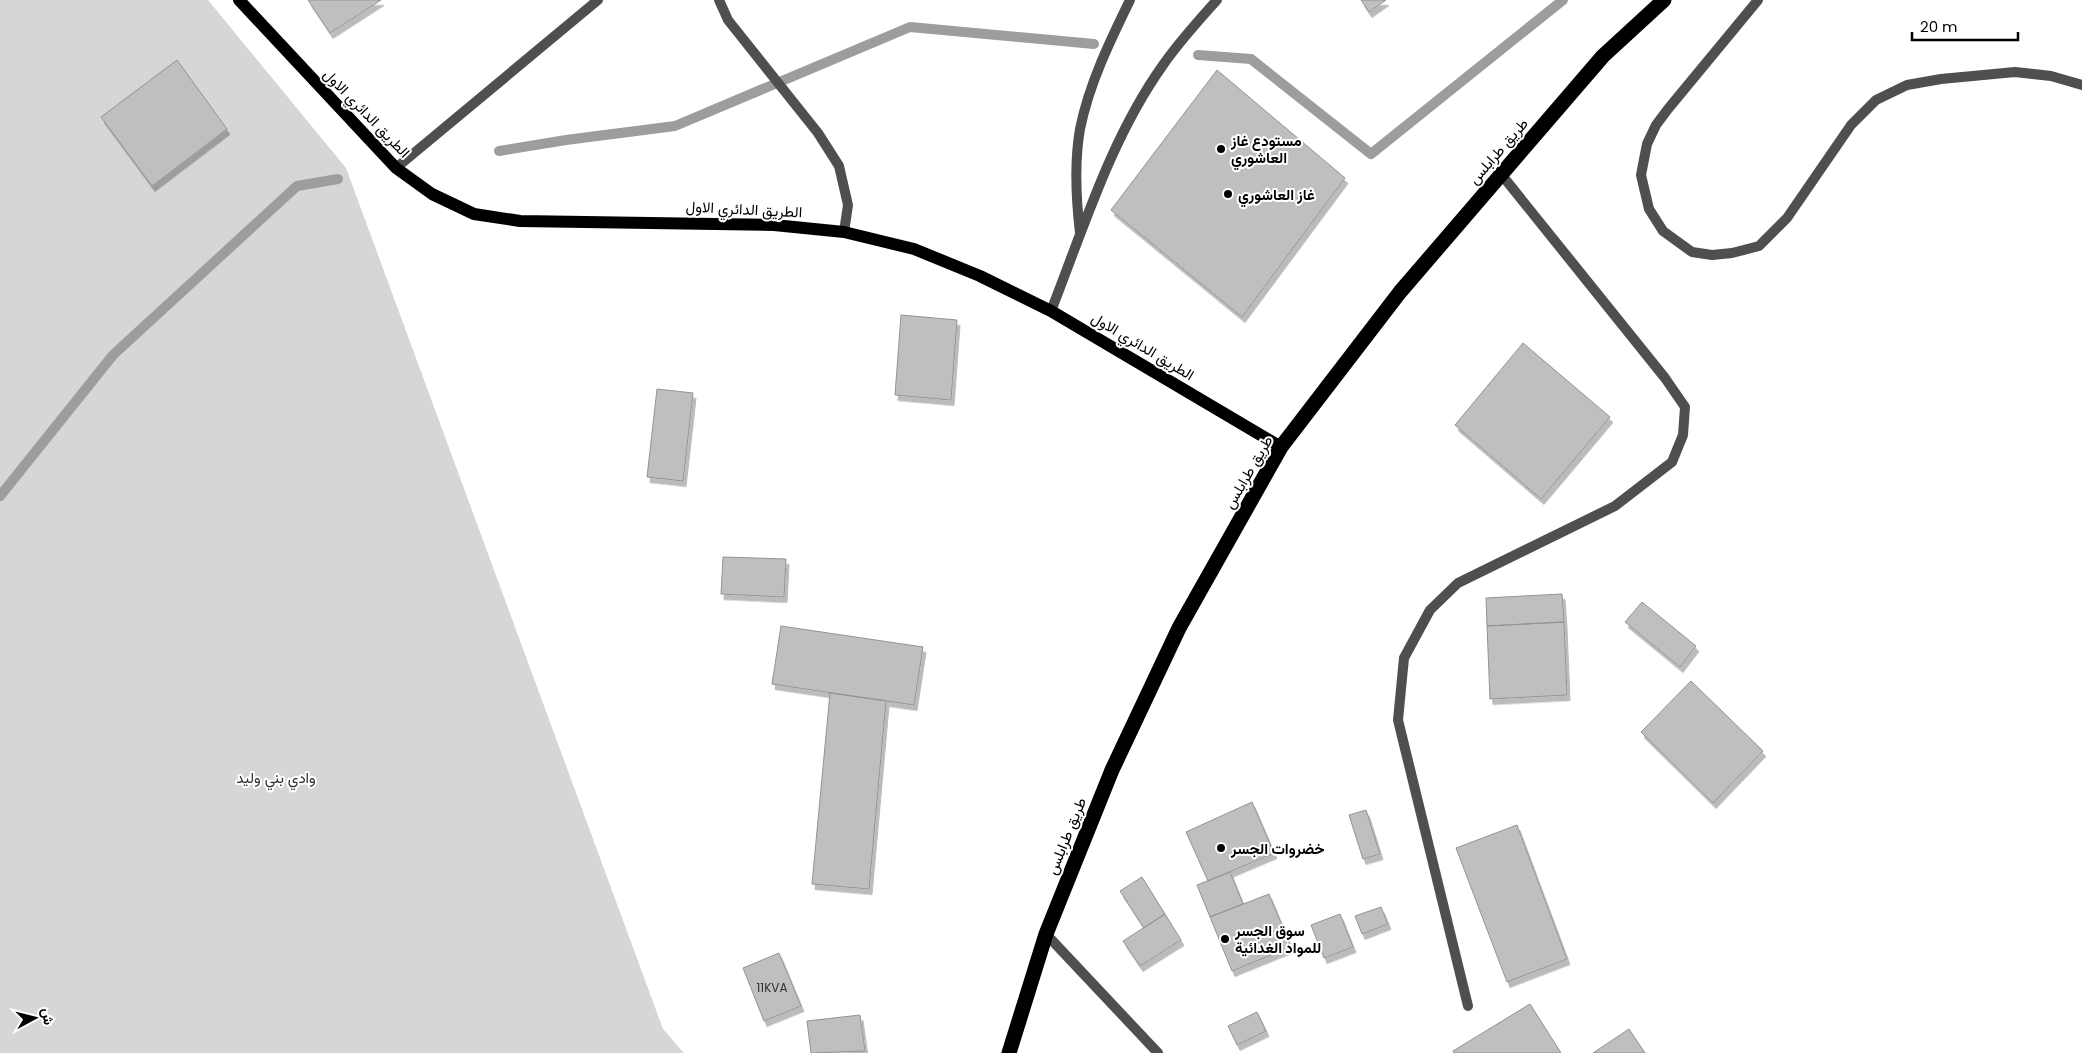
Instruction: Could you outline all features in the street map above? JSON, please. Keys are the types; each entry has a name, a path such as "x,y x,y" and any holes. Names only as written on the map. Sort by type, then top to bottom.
{"highway":[{"name":"طريق طرابلس","path":"1009,1053 1046,934 1112,770 1179,628 1281,447 1400,292 1501,174 1603,56 1664,0"}],"main road":[{"name":"الطريق الدائري الاول","path":"239,0 396,168 432,194 474,214 520,222 680,222 774,225 844,232 914,249 980,276 1051,311 1281,447"}],"street":[{"path":"396,168 598,0"},
{"path":"719,0 728,20 818,133 839,166 848,205 844,232"},
{"path":"1080,236 1075,190 1080,129 1104,53 1130,0"},
{"path":"1051,311 1106,170 1132,116 1162,66 1217,0"},
{"path":"1758,0 1668,109 1656,125 1647,144 1641,175 1649,209 1663,231 1692,252 1712,255 1759,246 1787,218 1851,125 1876,100 1907,86 1941,79 2016,72 2051,76 2082,85"},
{"path":"1468,1006 1398,720 1404,658 1430,610 1458,583 1615,506 1672,462 1684,435 1685,407 1665,378 1501,174"},
{"path":"1046,934 1158,1053"}],"green space":[{"name":"وادي بني وليد","path":"0,0 208,0 346,168 663,1029 684,1053 0,1053"}],"building":[{"path":"308,0 381,0 330,33"},
{"path":"1361,0 1386,0 1369,12"},
{"path":"177,60 227,129 152,186 101,117"},
{"name":"غاز العاشوري","path":"1217,70 1345,178 1242,317 1111,210"},
{"path":"901,315 957,320 951,400 895,395"},
{"path":"1523,343 1610,417 1541,499 1455,425"},
{"path":"657,389 693,393 683,481 647,477"},
{"path":"723,557 786,559 784,597 721,594"},
{"path":"1562,594 1564,622 1487,626 1486,598"},
{"path":"1642,602 1696,646 1680,667 1625,622"},
{"path":"1564,622 1567,695 1490,699 1487,626"},
{"path":"781,626 923,647 914,705 772,684"},
{"path":"1691,681 1763,751 1713,803 1641,732"},
{"path":"830,693 886,701 869,889 812,884"},
{"path":"1252,802 1274,853 1208,881 1186,832"},
{"path":"1366,810 1380,854 1363,859 1349,815"},
{"path":"1517,825 1567,959 1507,982 1456,848"},
{"path":"1230,872 1243,904 1210,917 1197,885"},
{"path":"1142,877 1165,914 1144,928 1120,891"},
{"path":"1269,894 1291,947 1232,971 1210,917"},
{"path":"1381,907 1388,924 1362,934 1355,916"},
{"path":"1165,914 1181,940 1140,966 1123,941"},
{"path":"1340,914 1353,947 1324,958 1311,925"},
{"path":"779,953 801,1006 764,1021 743,968"},
{"path":"1530,1004 1561,1053 1454,1053 1453,1051"},
{"path":"1257,1012 1266,1031 1237,1045 1228,1026"},
{"path":"860,1015 865,1051 811,1053 807,1021"},
{"path":"1629,1029 1645,1053 1593,1053"}],"waterway":[{"path":"1198,55 1251,59 1371,154 1563,0"},
{"path":"499,151 675,126 910,27 1094,44"},
{"path":"0,496 113,355 297,186 338,179"}],"place":[{"name":"مستودع غاز العاشوري","path":"1221,149"},
{"name":"غاز العاشوري","path":"1228,194"},
{"name":"خضروات الجسر","path":"1221,848"},
{"name":"سوق الجسر للمواد الغدائية","path":"1225,939"}]}
